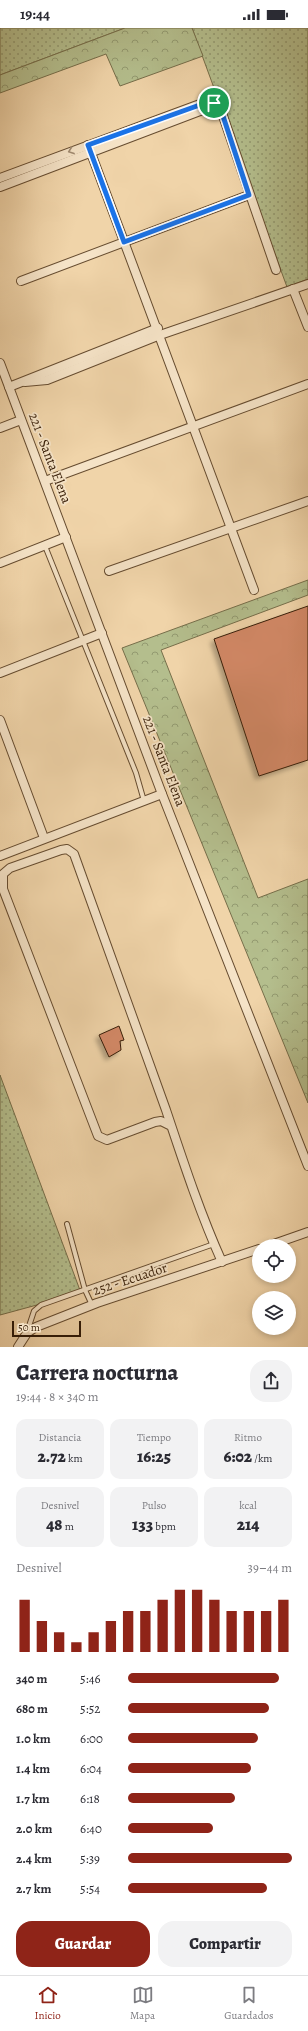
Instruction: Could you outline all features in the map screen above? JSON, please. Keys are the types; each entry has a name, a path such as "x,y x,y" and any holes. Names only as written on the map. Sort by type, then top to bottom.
{"street":[{"path":"0,178 200,111 211,109 222,113 276,270"},
{"path":"0,187 90,148"},
{"path":"90,148 254,590"},
{"path":"21,281 249,195"},
{"path":"9,387 25,382 47,380 159,332 308,284"},
{"path":"293,289 308,327"},
{"name":"221 - Santa Elena","path":"0,363 162,794 308,1166"},
{"path":"45,481 308,384"},
{"path":"0,428 21,420"},
{"path":"109,571 308,501"},
{"path":"0,563 66,538"},
{"path":"0,673 102,632"},
{"path":"0,720 44,838"},
{"path":"0,856 162,794"},
{"path":"171,1126 161,1121 107,1140 98,1136 3,889 3,874 10,868 61,850 67,849 74,854 171,1126 222,1262"},
{"path":"288,1239 308,1232"},
{"name":"252 - Ecuador","path":"27,1333 92,1305 252,1251"},
{"path":"18,1347 27,1333"}],"lane":[{"path":"45,546 136,773 144,801"},
{"path":"67,1224 85,1290 92,1305"},
{"path":"27,1333 34,1311 41,1305 214,1244"}],"green space":[{"path":"0,28 125,28 0,75"},
{"path":"125,28 192,28 203,56 120,86 106,54 0,93 0,75"},
{"path":"192,28 308,28 308,279 287,287"},
{"path":"308,580 308,595 161,650 258,898 308,879 308,1103 122,648"},
{"path":"0,1075 81,1293 0,1315"}],"building":[{"path":"308,606 308,760 259,776 214,639"},
{"path":"119,1026 124,1040 120,1041 121,1050 109,1057 99,1035"}],"route":[{"path":"208,102 214,103 222,113 249,195 124,242 92,152 88,145 200,104 208,102"}]}
